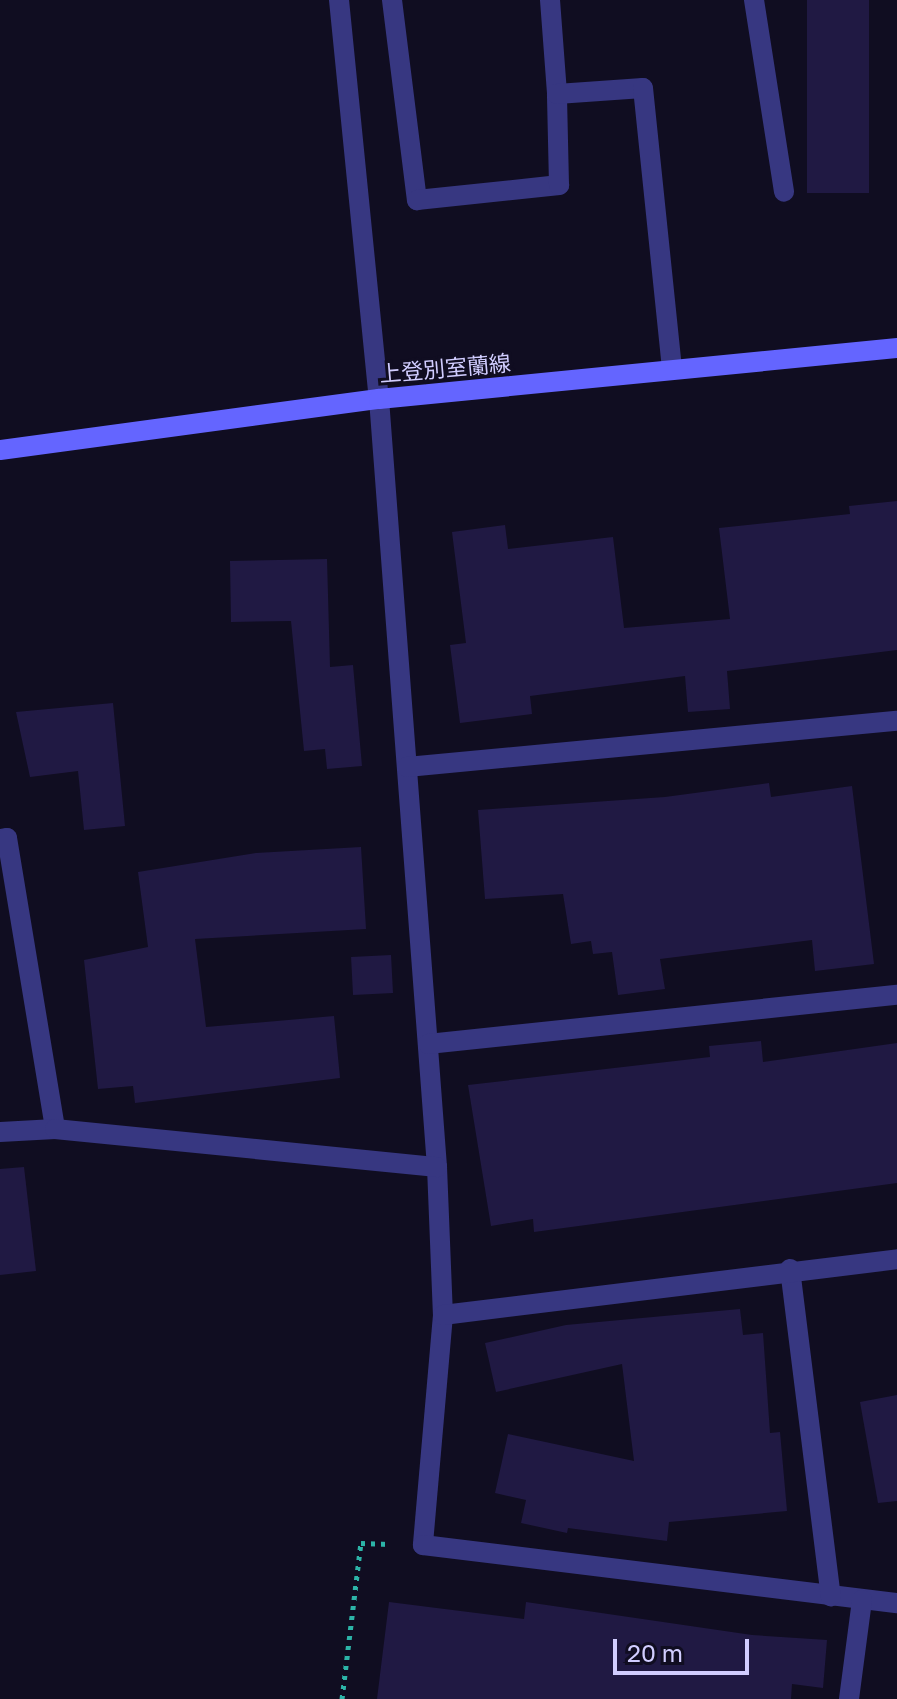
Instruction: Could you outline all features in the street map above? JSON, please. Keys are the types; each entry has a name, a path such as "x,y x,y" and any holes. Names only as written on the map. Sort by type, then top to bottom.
{"main road":[{"name":"上登別室蘭線","path":"0,450 379,399 897,348"}],"street":[{"path":"339,0 379,399 437,1167 443,1315 423,1545 897,1603"},
{"path":"392,0 417,200 559,185 557,94 550,0"},
{"path":"754,0 784,192"},
{"path":"557,94 643,88 672,370"},
{"path":"407,767 897,721"},
{"path":"0,839 7,838 55,1129"},
{"path":"428,1044 897,995"},
{"path":"0,1132 55,1129 437,1167"},
{"path":"443,1315 790,1269 897,1259"},
{"path":"790,1269 831,1596"},
{"path":"849,1699 862,1600"}],"path":[{"path":"342,1699 361,1543 423,1545"}],"building":[{"path":"807,0 869,0 869,193 807,193"},
{"path":"897,501 897,650 727,671 730,709 688,712 685,676 530,696 532,714 460,723 450,645 466,643 452,532 505,525 508,549 613,537 624,628 730,619 719,528 850,514 849,506"},
{"path":"327,559 330,667 353,665 362,766 327,769 325,749 304,751 291,621 231,622 230,561"},
{"path":"113,703 125,826 84,830 78,771 30,777 16,712"},
{"path":"769,783 771,797 852,786 874,964 815,971 812,940 660,959 665,989 618,995 612,952 593,954 591,941 571,944 563,894 485,899 478,810 665,797"},
{"path":"361,847 366,929 195,939 206,1027 334,1016 340,1078 135,1103 133,1086 98,1089 84,960 148,947 138,872 256,853"},
{"path":"391,955 393,993 353,995 351,957"},
{"path":"761,1041 763,1062 897,1043 897,1183 534,1232 533,1219 491,1226 468,1085 710,1057 709,1046"},
{"path":"24,1167 36,1271 0,1275 0,1169"},
{"path":"740,1309 743,1335 763,1333 770,1433 780,1432 787,1511 669,1522 667,1541 568,1528 567,1533 521,1523 526,1500 495,1493 508,1434 634,1461 622,1364 496,1392 485,1343 566,1325"},
{"path":"897,1395 897,1501 878,1503 860,1402"},
{"path":"389,1602 524,1619 526,1602 752,1635 827,1640 823,1688 792,1684 791,1699 377,1699"}]}
